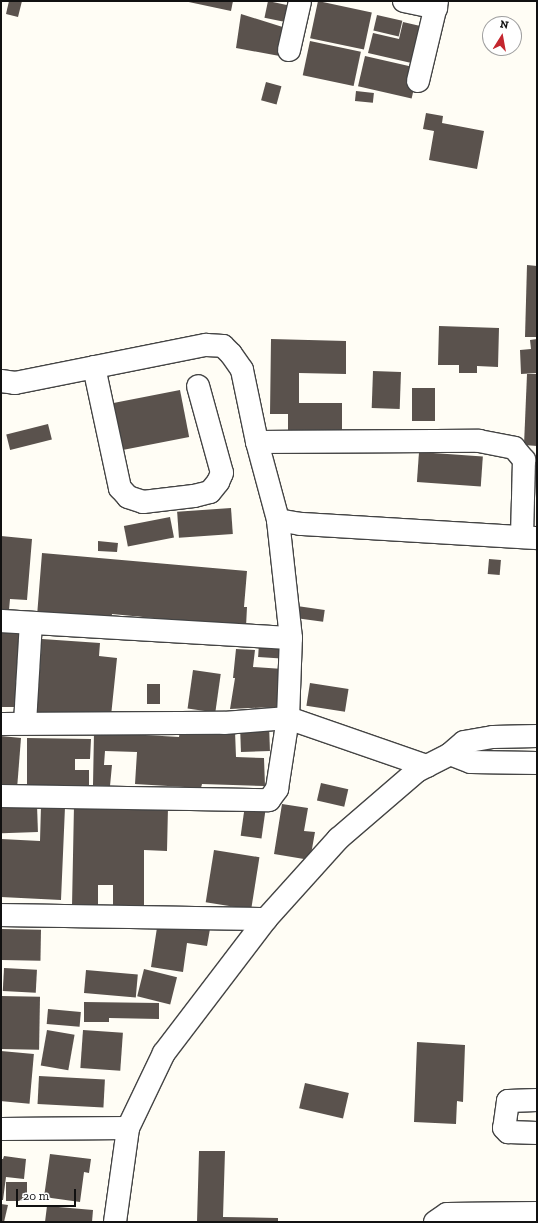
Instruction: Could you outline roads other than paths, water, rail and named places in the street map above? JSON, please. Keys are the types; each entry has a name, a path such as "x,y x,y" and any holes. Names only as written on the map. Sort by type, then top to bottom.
{"street":[{"path":"288,50 300,1"},
{"path":"404,1 436,5 418,81"},
{"path":"1,381 15,383 206,345 223,346 242,370 257,442 278,520 291,638 288,718 277,789 269,800 1,796"},
{"path":"94,367 120,488 128,497 143,502 194,496 210,492 218,482 222,473 198,386"},
{"path":"257,442 480,441 514,448 524,460 529,538 301,524 278,520"},
{"path":"1,621 291,638"},
{"path":"25,723 31,623"},
{"path":"1,724 224,723 288,718 427,766"},
{"path":"115,1222 128,1128 164,1053 266,919 338,839 417,771 450,754 464,742 493,737 537,736"},
{"path":"450,754 471,762 537,763"},
{"path":"1,915 266,919"},
{"path":"537,1100 508,1101 504,1128 514,1133 537,1133"},
{"path":"1,1129 128,1128"},
{"path":"434,1222 447,1214 537,1214"}]}
